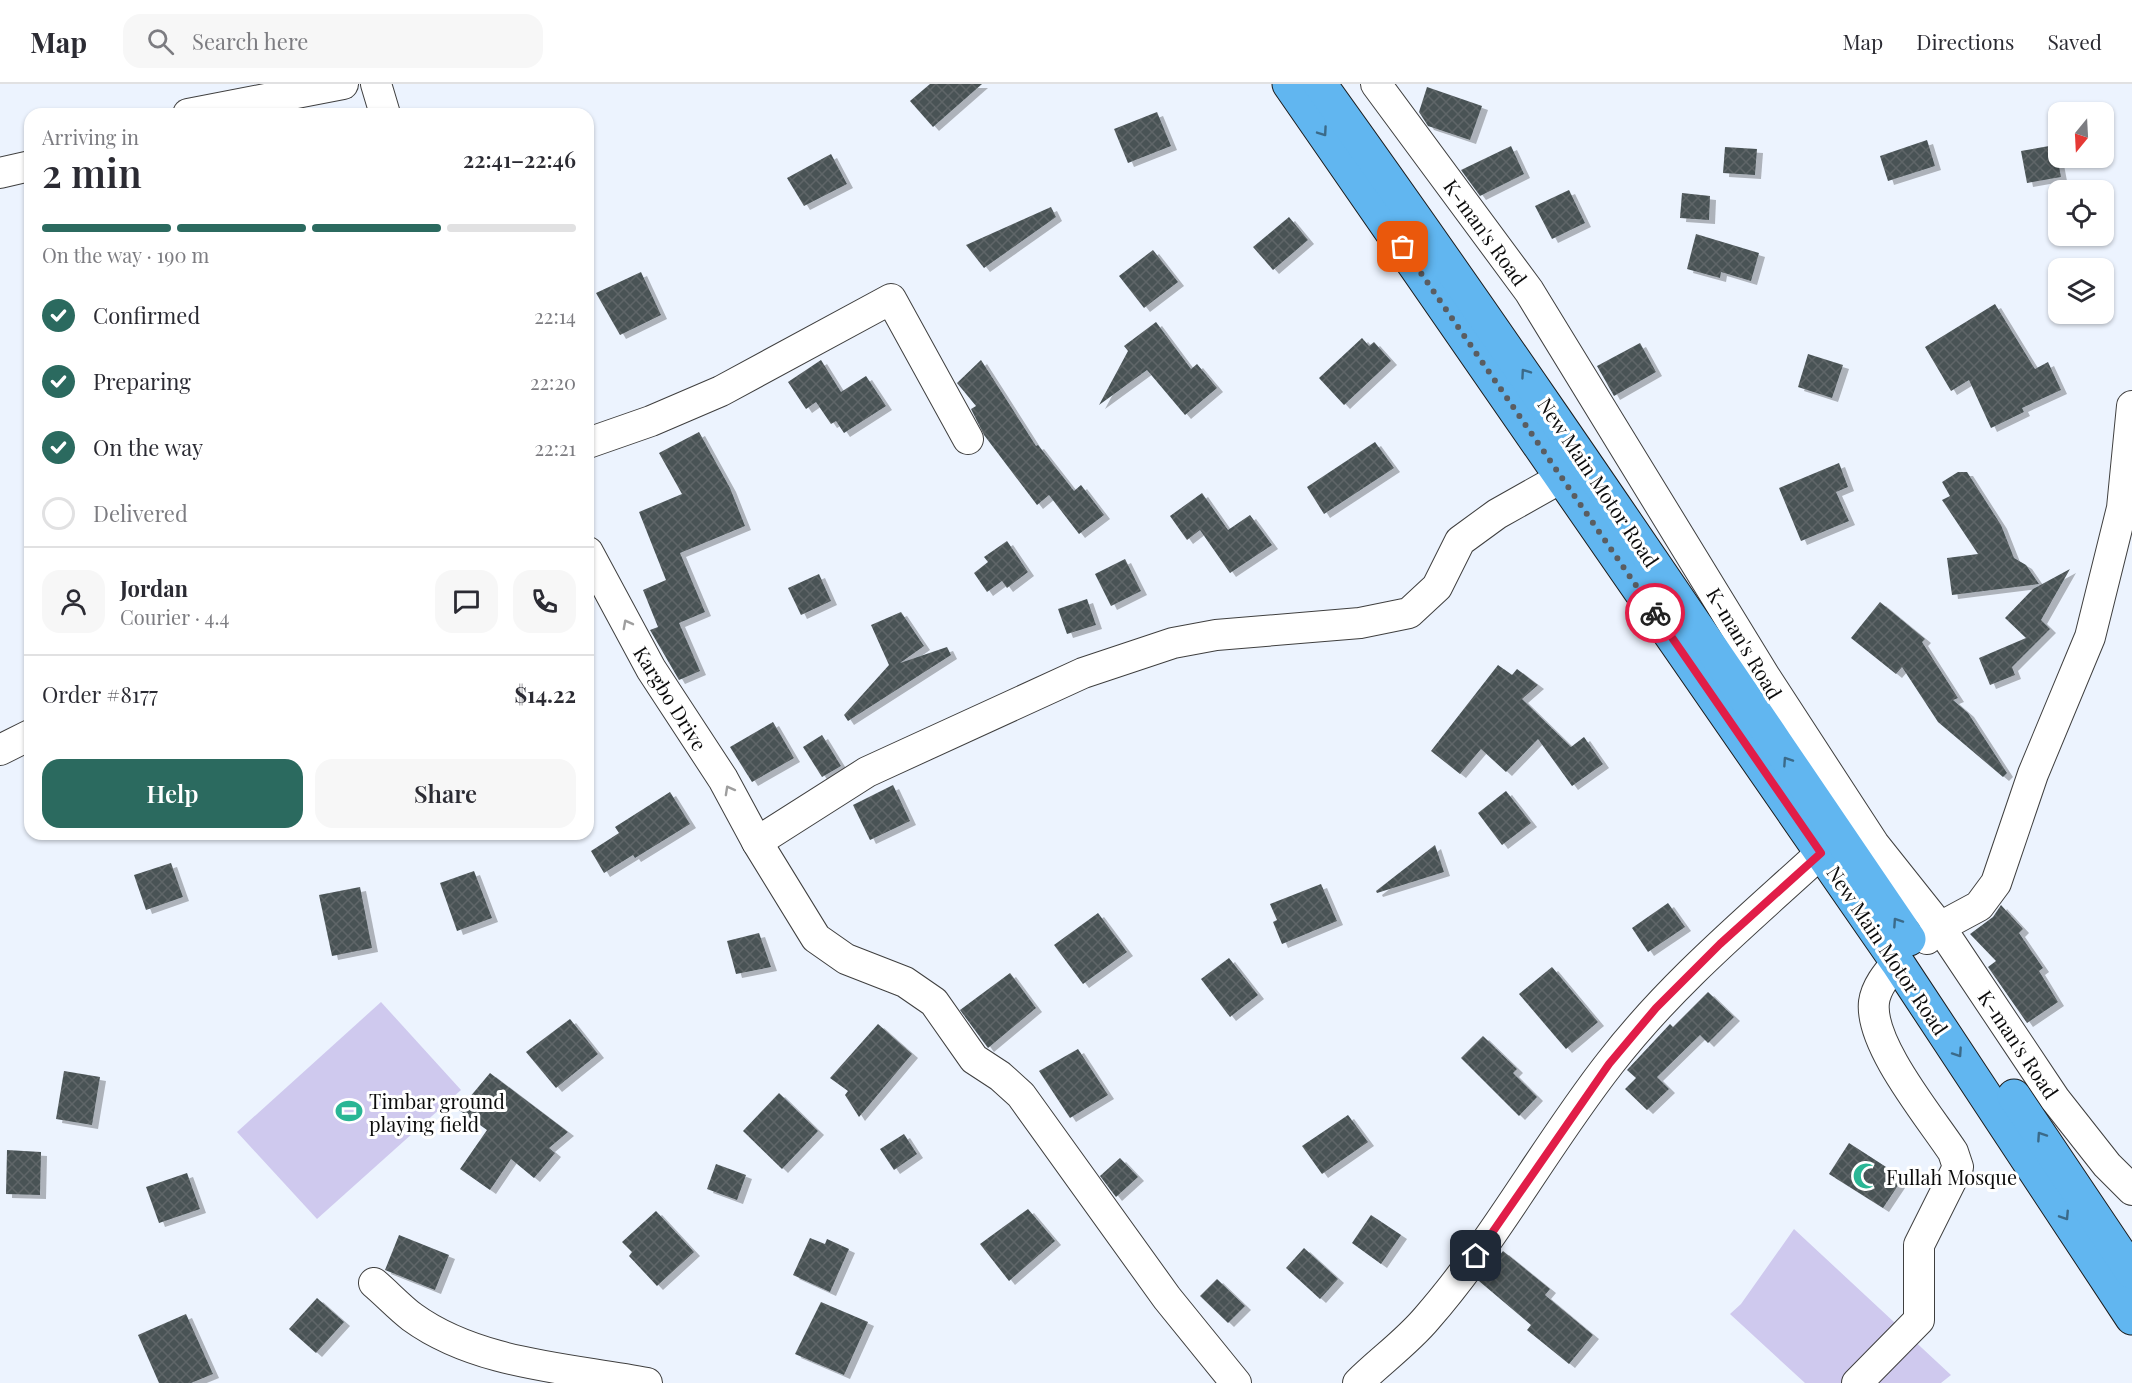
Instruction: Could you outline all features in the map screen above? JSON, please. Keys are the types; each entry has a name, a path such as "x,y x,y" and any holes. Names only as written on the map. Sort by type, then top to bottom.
{"highway":[{"name":"New Main Motor Road","path":"1289,84 1575,472 1754,685 1906,956 2132,1318"},
{"name":"New Main Motor Road","path":"1320,84 1449,264 1575,472 1821,853 1906,956 2132,1272"}],"street":[{"path":"219,108 343,84"},
{"path":"376,84 383,108"},
{"name":"K-man's Road","path":"1376,84 1529,291 1627,448 1754,685 1940,927 2055,1099 2107,1165 2132,1190"},
{"path":"0,173 24,167"},
{"path":"594,441 651,421 721,391 891,299 968,439"},
{"path":"1857,1383 1918,1320 1919,1245 1958,1167 1953,1152 1896,1068 1876,1029 1874,1001 1882,980 1906,956 1940,927 1979,906 1996,883 2033,774 2090,637 2122,508 2132,406"},
{"path":"757,842 867,772 1083,673 1173,643 1205,637 1360,623 1409,613 1437,587 1460,541 1497,514 1575,472 1627,448"},
{"name":"Kargbo Drive","path":"594,563 651,669 723,779 757,842 816,938 846,959 905,982 934,1002 974,1059 1021,1095 1167,1298 1236,1383"},
{"path":"0,750 24,738"},
{"path":"1358,1383 1426,1319 1476,1256 1609,1064 1656,1008 1720,944 1821,853"},
{"path":"374,1283 413,1318 475,1348 505,1358 647,1383"}],"shaded area":[{"name":"Timbar ground playing field","path":"381,1002 461,1090 317,1219 237,1132"},
{"path":"1794,1229 1951,1375 1941,1383 1805,1383 1730,1314 1741,1304"}],"building":[{"path":"930,84 982,84 933,127 910,101"},
{"path":"1427,87 1482,106 1470,140 1428,126 1419,112"},
{"path":"1157,112 1171,146 1128,163 1114,129"},
{"path":"1927,140 1935,166 1888,181 1880,156"},
{"path":"1511,146 1524,174 1480,196 1461,170"},
{"path":"2048,146 2048,168 2059,168 2061,177 2027,183 2021,151"},
{"path":"1725,147 1757,149 1755,175 1723,173"},
{"path":"831,154 847,184 804,206 787,178"},
{"path":"1569,190 1585,223 1552,239 1535,206"},
{"path":"1682,193 1710,196 1709,220 1680,218"},
{"path":"1051,207 1056,217 984,268 966,245"},
{"path":"1289,217 1308,240 1273,270 1253,247"},
{"path":"1696,234 1759,253 1751,281 1721,272 1720,278 1687,269"},
{"path":"1153,250 1178,282 1144,308 1119,276"},
{"path":"641,272 661,315 620,335 596,293"},
{"path":"1995,304 2035,369 2048,362 2061,390 2022,408 2024,412 1991,428 1969,380 1951,391 1925,347"},
{"path":"1156,322 1191,369 1197,364 1217,388 1185,415 1147,370 1099,405 1128,351 1124,346"},
{"path":"1362,338 1369,346 1374,342 1391,361 1344,405 1319,378"},
{"path":"1640,343 1656,372 1614,396 1597,366"},
{"path":"1808,354 1843,365 1832,398 1798,387"},
{"path":"821,360 841,392 866,376 886,406 844,433 836,421 831,424 816,402 806,409 788,382"},
{"path":"981,360 1036,446 1038,445 1074,491 1081,485 1104,515 1079,534 1049,495 1037,505 984,435 971,409 976,406 957,383"},
{"path":"699,432 730,488 745,526 680,553 705,612 679,623 700,671 679,680 650,630 658,627 643,590 666,580 639,512 682,494 659,453"},
{"path":"1375,442 1394,468 1324,514 1307,487"},
{"path":"1839,463 1848,487 1836,492 1849,521 1801,541 1779,488"},
{"path":"1958,472 1967,472 2001,525 2014,558 2026,565 2039,584 1952,595 1947,558 1978,554 1942,500 1950,496 1942,482"},
{"path":"1202,493 1228,530 1250,515 1272,545 1230,573 1200,530 1187,540 1170,516"},
{"path":"1007,541 1028,572 1007,588 1002,581 987,592 974,573 988,562 984,557"},
{"path":"1125,559 1141,591 1111,606 1095,574"},
{"path":"2070,569 2041,620 2050,629 2012,667 2015,675 1990,685 1979,658 2026,638 2005,618 2033,589"},
{"path":"819,574 831,601 801,615 788,588"},
{"path":"1087,599 1096,625 1067,634 1058,609"},
{"path":"1880,602 1925,639 1922,642 1958,698 1953,700 1968,713 2007,773 2003,777 1938,722 1902,667 1896,674 1851,638"},
{"path":"901,612 924,646 900,663 947,647 951,655 848,721 844,715 889,665 871,625"},
{"path":"1498,665 1512,675 1517,669 1538,685 1522,699 1571,747 1584,737 1603,764 1572,786 1538,739 1506,772 1481,749 1460,774 1431,751"},
{"path":"773,722 794,758 752,782 730,747"},
{"path":"822,735 841,766 822,777 803,747"},
{"path":"893,785 910,821 870,840 853,805"},
{"path":"1506,791 1531,823 1502,845 1478,813"},
{"path":"670,792 690,824 635,858 633,855 604,873 591,851 619,833 615,827"},
{"path":"1435,845 1444,872 1377,893 1376,891"},
{"path":"171,863 183,897 146,910 134,875"},
{"path":"474,871 492,918 457,931 440,883"},
{"path":"1321,884 1337,921 1282,944 1273,922 1277,920 1270,904"},
{"path":"360,887 372,948 332,956 319,895"},
{"path":"1668,903 1685,927 1648,952 1632,928"},
{"path":"2001,905 2023,929 2019,933 2043,968 2039,971 2058,1002 2027,1023 1988,967 1996,961 1970,934 1993,917"},
{"path":"1098,913 1127,952 1083,984 1054,945"},
{"path":"759,933 771,967 736,974 727,941"},
{"path":"1229,958 1258,995 1230,1017 1201,979"},
{"path":"1552,967 1598,1022 1566,1049 1519,994"},
{"path":"1010,973 1036,1008 988,1048 960,1010"},
{"path":"1708,992 1734,1017 1708,1043 1700,1035 1657,1077 1669,1089 1647,1110 1625,1089 1636,1078 1627,1070 1670,1024 1673,1027"},
{"path":"570,1019 598,1054 556,1088 526,1052"},
{"path":"878,1024 912,1054 859,1117 845,1095 848,1091 830,1078"},
{"path":"1483,1036 1517,1069 1513,1073 1537,1097 1519,1116 1461,1058"},
{"path":"1078,1049 1108,1095 1070,1118 1039,1071"},
{"path":"64,1071 100,1077 92,1125 56,1119"},
{"path":"490,1073 568,1132 549,1148 555,1153 534,1178 511,1159 490,1190 460,1169 487,1130 459,1110"},
{"path":"779,1093 818,1131 782,1169 743,1131"},
{"path":"1348,1115 1368,1142 1322,1174 1302,1146"},
{"path":"904,1134 917,1154 894,1170 880,1149"},
{"name":"Fullah Mosque","path":"1849,1143 1903,1178 1883,1208 1829,1174"},
{"path":"7,1150 41,1152 40,1195 6,1194"},
{"path":"1120,1158 1138,1177 1116,1197 1100,1176"},
{"path":"716,1164 746,1175 737,1200 707,1189"},
{"path":"187,1173 200,1209 159,1223 146,1187"},
{"path":"1028,1209 1055,1241 1009,1281 980,1244"},
{"path":"656,1211 694,1252 657,1286 629,1256 632,1252 622,1242"},
{"path":"1371,1215 1401,1235 1381,1264 1352,1243"},
{"path":"399,1235 449,1255 435,1290 385,1270"},
{"path":"810,1238 825,1244 827,1239 849,1249 830,1292 793,1275"},
{"path":"1304,1248 1338,1279 1320,1299 1286,1268"},
{"path":"1503,1251 1550,1289 1545,1295 1593,1335 1569,1364 1527,1330 1531,1325 1479,1281"},
{"path":"1217,1279 1245,1306 1228,1323 1200,1296"},
{"path":"317,1298 344,1322 316,1353 289,1329"},
{"path":"821,1302 868,1322 844,1375 795,1354"},
{"path":"186,1314 213,1374 191,1383 159,1383 138,1335"}],"way so far":[{"path":"1403,247 1655,613"}],"place":[{"name":"Timbar ground playing field","path":"349,1111"},
{"name":"Fullah Mosque","path":"1866,1176"}],"route":[{"path":"1476,1256 1609,1064 1656,1008 1720,944 1821,853 1655,613"}]}
